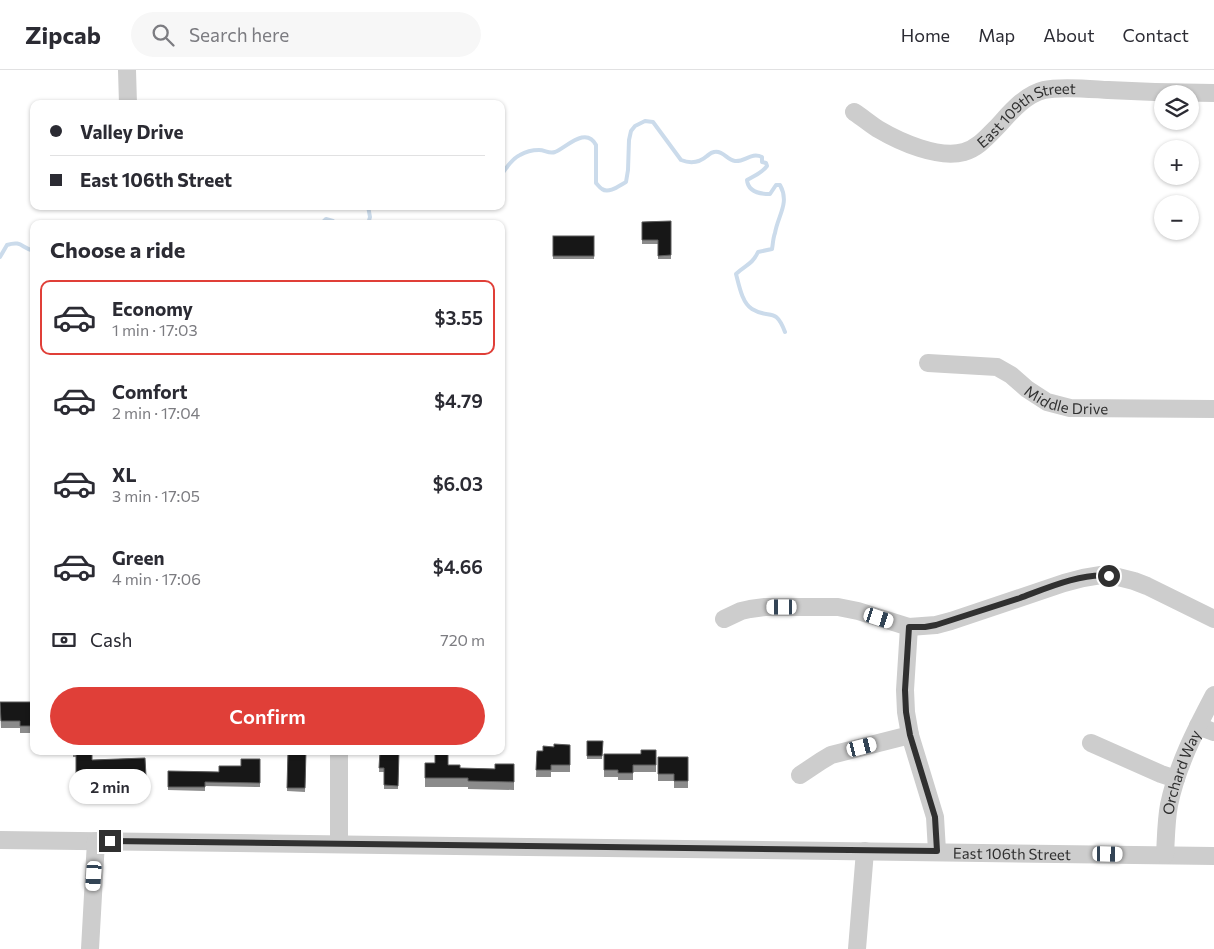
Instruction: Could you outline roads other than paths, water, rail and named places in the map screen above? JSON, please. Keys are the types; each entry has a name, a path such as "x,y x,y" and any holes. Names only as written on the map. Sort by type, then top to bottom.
{"street":[{"path":"127,70 128,100"},
{"name":"East 109th Street","path":"854,112 877,129 910,145 938,153 956,154 966,152 979,145 1023,100 1044,90 1055,88 1214,93"},
{"name":"Middle Drive","path":"928,363 997,367 1027,390 1047,402 1070,408 1214,409"},
{"path":"724,619 750,609 765,607 838,607 858,611 909,627 925,627 1064,583 1101,575 1125,578 1214,619"},
{"path":"909,627 905,702 910,735 935,817 937,851"},
{"name":"Orchard Way","path":"1164,855 1167,822 1176,779 1184,756 1206,729 1214,696"},
{"path":"800,775 831,755 910,735"},
{"path":"1091,743 1176,779"},
{"path":"339,755 339,844"},
{"name":"East 106th Street","path":"0,840 1214,856"},
{"path":"90,949 96,841"},
{"path":"857,949 865,851"}],"waterway":[{"path":"505,170 517,157 529,151 541,150 551,153 576,140 587,137 596,145 596,183 600,188 611,190 626,182 631,131 635,126 645,121 653,122 681,160 698,161 717,152 735,161 751,156 762,157 762,162 766,163 767,166 747,180 748,184 755,192 766,194 770,194 776,185 780,185 783,191 784,203 776,227 772,249 758,252 751,262 736,274 746,303 758,312 775,316 785,332"},
{"path":"369,210 369,220"},
{"path":"325,220 330,220"},
{"path":"0,257 7,245 16,243 30,250"}]}
